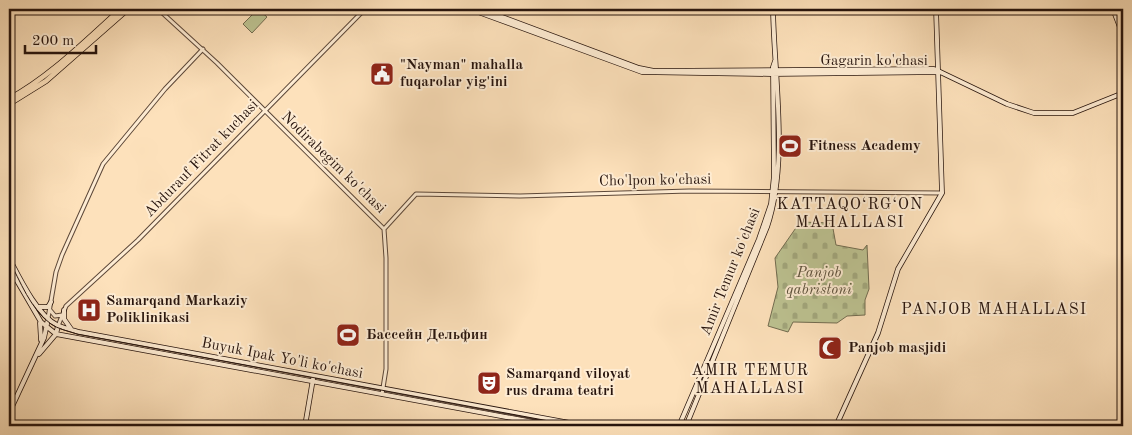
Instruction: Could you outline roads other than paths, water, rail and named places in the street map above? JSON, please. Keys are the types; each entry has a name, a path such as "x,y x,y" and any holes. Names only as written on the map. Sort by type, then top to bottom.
{"main road":[{"path":"9,99 32,86 121,9"},
{"path":"9,104 46,81 128,9"},
{"name":"Gagarin ko'chasi","path":"470,9 642,72 934,69 1008,104 1034,113 1073,113 1123,93"},
{"name":"Gagarin ko'chasi","path":"481,9 639,68 660,71 775,72"},
{"name":"Amir Temur ko'chasi","path":"680,426 769,221 774,192 775,61 773,9"},
{"path":"837,425 878,333 898,269 942,193 936,9"},
{"path":"1113,9 1123,35"},
{"name":"Buyuk Ipak Yo'li ko'chasi","path":"9,258 38,306 48,319 58,326 313,379"},
{"name":"Buyuk Ipak Yo'li ko'chasi","path":"9,267 46,328 56,334 313,379 555,426"},
{"name":"Amir Temur ko'chasi","path":"686,426 746,273"},
{"path":"38,306 48,307 51,302"},
{"path":"64,310 64,319 73,330"},
{"path":"39,318 41,328 40,346"},
{"path":"9,413 45,334 48,319"},
{"path":"35,358 56,334 58,326"},
{"path":"45,334 52,339"},
{"path":"46,346 54,340 65,336"},
{"path":"305,426 313,379"},
{"name":"Buyuk Ipak Yo'li ko'chasi","path":"382,392 586,426"}],"street":[{"name":"Nodirabegim ko'chasi","path":"158,9 203,49 384,229"},
{"name":"Abdurauf Fitrat kuchasi","path":"58,326 64,310 98,275 138,240 365,9"},
{"path":"48,319 56,272 99,170 165,89 203,49"},
{"name":"Cho'lpon ko'chasi","path":"384,229 416,194 520,196 642,192 942,193"},
{"path":"382,392 386,369 386,258 384,229"},
{"path":"50,310 55,316 62,315"}],"tram line":[{"path":"9,260 27,295 44,318 57,327 77,334 576,426"}],"place":[{"name":"\"Nayman\" mahalla fuqarolar yig'ini","path":"382,74"},
{"name":"Fitness Academy","path":"790,146"},
{"name":"Samarqand Markaziy Poliklinikasi","path":"89,310"},
{"name":"Бассейн Дельфин","path":"348,335"},
{"name":"Panjob masjidi","path":"830,348"},
{"name":"Samarqand viloyat rus drama teatri","path":"489,383"}],"district":[{"name":"KATTAQO‘RG‘ON MAHALLASI","path":"850,214"},
{"name":"PANJOB MAHALLASI","path":"994,310"},
{"name":"AMIR TEMUR MAHALLASI","path":"750,380"}],"park label":[{"name":"Panjob qabristoni","path":"819,282"}]}
